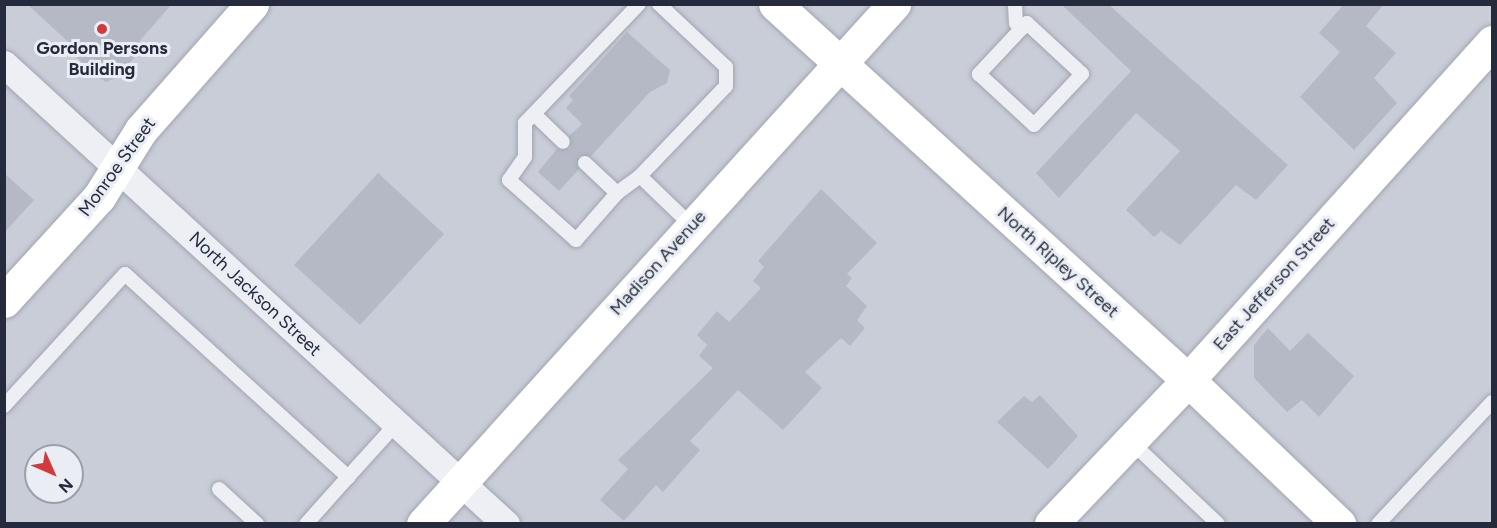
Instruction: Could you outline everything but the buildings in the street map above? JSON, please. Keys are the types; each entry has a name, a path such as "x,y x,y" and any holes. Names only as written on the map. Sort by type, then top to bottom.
{"main road":[{"name":"Monroe Street","path":"4,301 99,197 116,166 141,130 252,4"},
{"name":"North Ripley Street","path":"775,4 1188,380 1339,524"},
{"name":"Madison Avenue","path":"423,524 894,4"},
{"name":"East Jefferson Street","path":"1051,524 1188,380 1492,42"}],"street":[{"name":"North Jackson Street","path":"4,64 506,524"}],"lane":[{"path":"639,4 525,123 525,157 509,180 576,240 617,193 640,176 726,86 726,67 659,4"},
{"path":"1000,23 1018,26 1027,23 1082,74 1034,125 979,74 1018,26 1016,5"},
{"path":"534,114 563,142"},
{"path":"585,163 617,193"},
{"path":"640,176 692,225"},
{"path":"4,406 125,274 348,477"},
{"path":"1378,524 1492,402"},
{"path":"306,524 396,424"},
{"path":"1129,440 1218,524"},
{"path":"219,489 257,524"}],"shaded area":[{"path":"4,5 1492,5 1492,523 5,523"}],"place":[{"name":"Gordon Persons Building","path":"102,29"}]}
